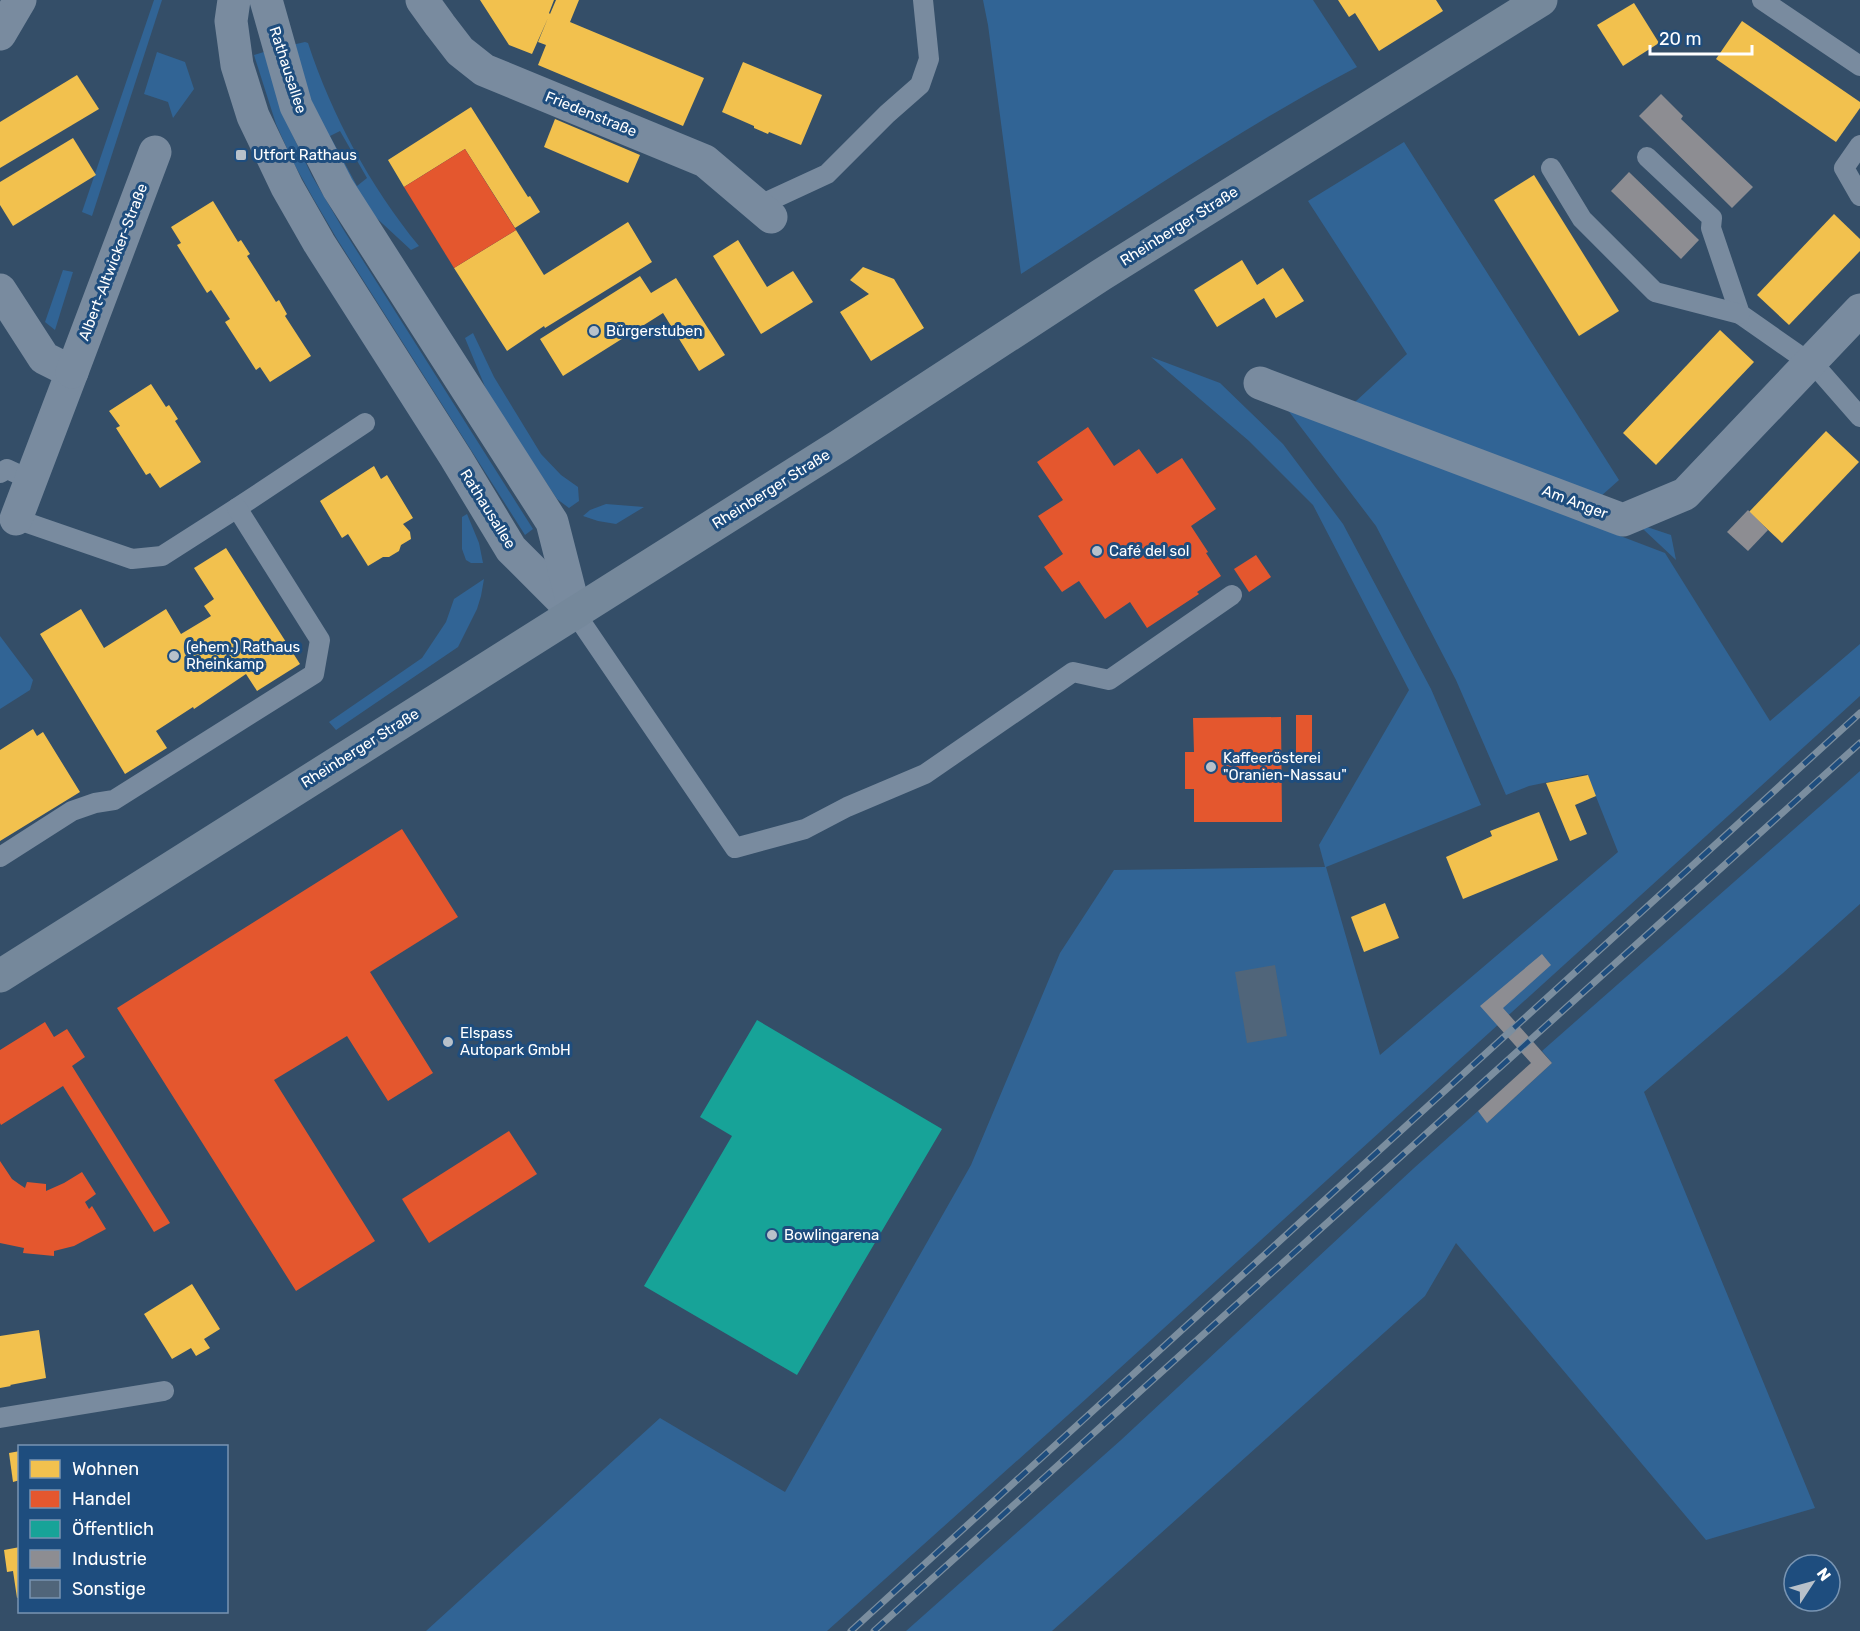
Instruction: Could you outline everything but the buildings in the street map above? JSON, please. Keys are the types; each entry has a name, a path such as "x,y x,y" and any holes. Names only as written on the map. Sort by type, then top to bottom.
{"main road":[{"name":"Rheinberger Straße","path":"0,976 839,446 1101,275 1540,0"}],"street":[{"path":"0,34 20,0"},
{"name":"Rathausallee","path":"234,0 231,21 237,65 254,116 287,187 325,253 456,458 511,549 575,613"},
{"name":"Rathausallee","path":"266,0 296,105 338,188 552,522 575,613"},
{"name":"Friedenstraße","path":"422,0 460,51 484,70 705,161 765,211"},
{"name":"Albert-Altwicker-Straße","path":"16,519 15,477 72,372 155,152"},
{"path":"0,290 44,358 72,372"},
{"name":"Am Anger","path":"1260,383 1623,520 1685,494 1860,310"}],"lane":[{"path":"765,211 827,174 887,114 920,85 929,59 922,0"},
{"path":"1762,0 1860,66"},
{"path":"1860,145 1844,168 1860,196"},
{"path":"1647,157 1712,218 1711,228 1740,314"},
{"path":"1551,168 1582,219 1654,292 1740,314 1810,362 1860,417"},
{"path":"16,519 132,559 162,556 365,423"},
{"path":"0,857 72,811 95,803 114,801 314,674 320,640 237,508"},
{"path":"575,613 735,848 805,830 847,807 925,774 1073,672 1109,680 1232,595"},
{"path":"0,1418 164,1391"}],"shaded area":[{"path":"154,0 162,0 92,216 82,212"},
{"path":"983,0 1313,0 1357,67 1271,115 1021,274"},
{"path":"308,43 329,97 354,149 384,199 419,246 411,250 370,212 315,115 292,45","holes":["340,131 367,178 357,186 330,136"]},
{"path":"157,52 185,62 194,89 173,118 168,102 144,94"},
{"path":"264,52 284,117 312,176 343,229 533,529 525,535 337,239 293,162 276,124 254,55"},
{"path":"1404,142 1619,480 1600,497 1355,402 1407,354 1308,201"},
{"path":"63,270 73,272 55,330 45,322"},
{"path":"473,333 494,377 541,454 561,475 578,487 579,501 569,508 557,499 488,394 465,338"},
{"path":"1151,357 1220,383 1283,444 1343,524 1431,689 1481,805 1326,867 1380,1055 1618,852 1587,774 1529,786 1506,795 1456,680 1376,526 1287,409 1665,553 1770,721 1860,644 1860,696 827,1631 426,1631 660,1418 785,1492 971,1165 1060,953 1114,870 1325,867 1319,845 1409,690 1313,505 1249,441"},
{"path":"606,504 644,507 616,524 583,516 590,510"},
{"path":"467,514 479,543 483,563 471,563 466,560 462,549 462,517"},
{"path":"1647,527 1671,535 1676,560 1643,529"},
{"path":"484,579 477,609 458,647 336,730 329,722 422,658 446,622 454,599"},
{"path":"0,636 33,680 30,690 0,709"},
{"path":"1860,771 1860,904 1644,1092 1815,1508 1706,1540 1456,1243 1425,1296 1052,1631 906,1631 1121,1440 1478,1111 1488,1122 1552,1063 1542,1051"}],"railway":[{"path":"851,1631 1860,713"},
{"path":"874,1631 1860,743"}],"place":[{"name":"Utfort Rathaus","path":"241,155"},
{"name":"Bürgerstuben","path":"594,331"},
{"name":"Café del sol","path":"1097,551"},
{"name":"(ehem.) Rathaus Rheinkamp","path":"174,656"},
{"name":"Kaffeerösterei \"Oranien-Nassau\"","path":"1211,767"},
{"name":"Elspass Autopark GmbH","path":"448,1042"},
{"name":"Bowlingarena","path":"772,1235"}]}
